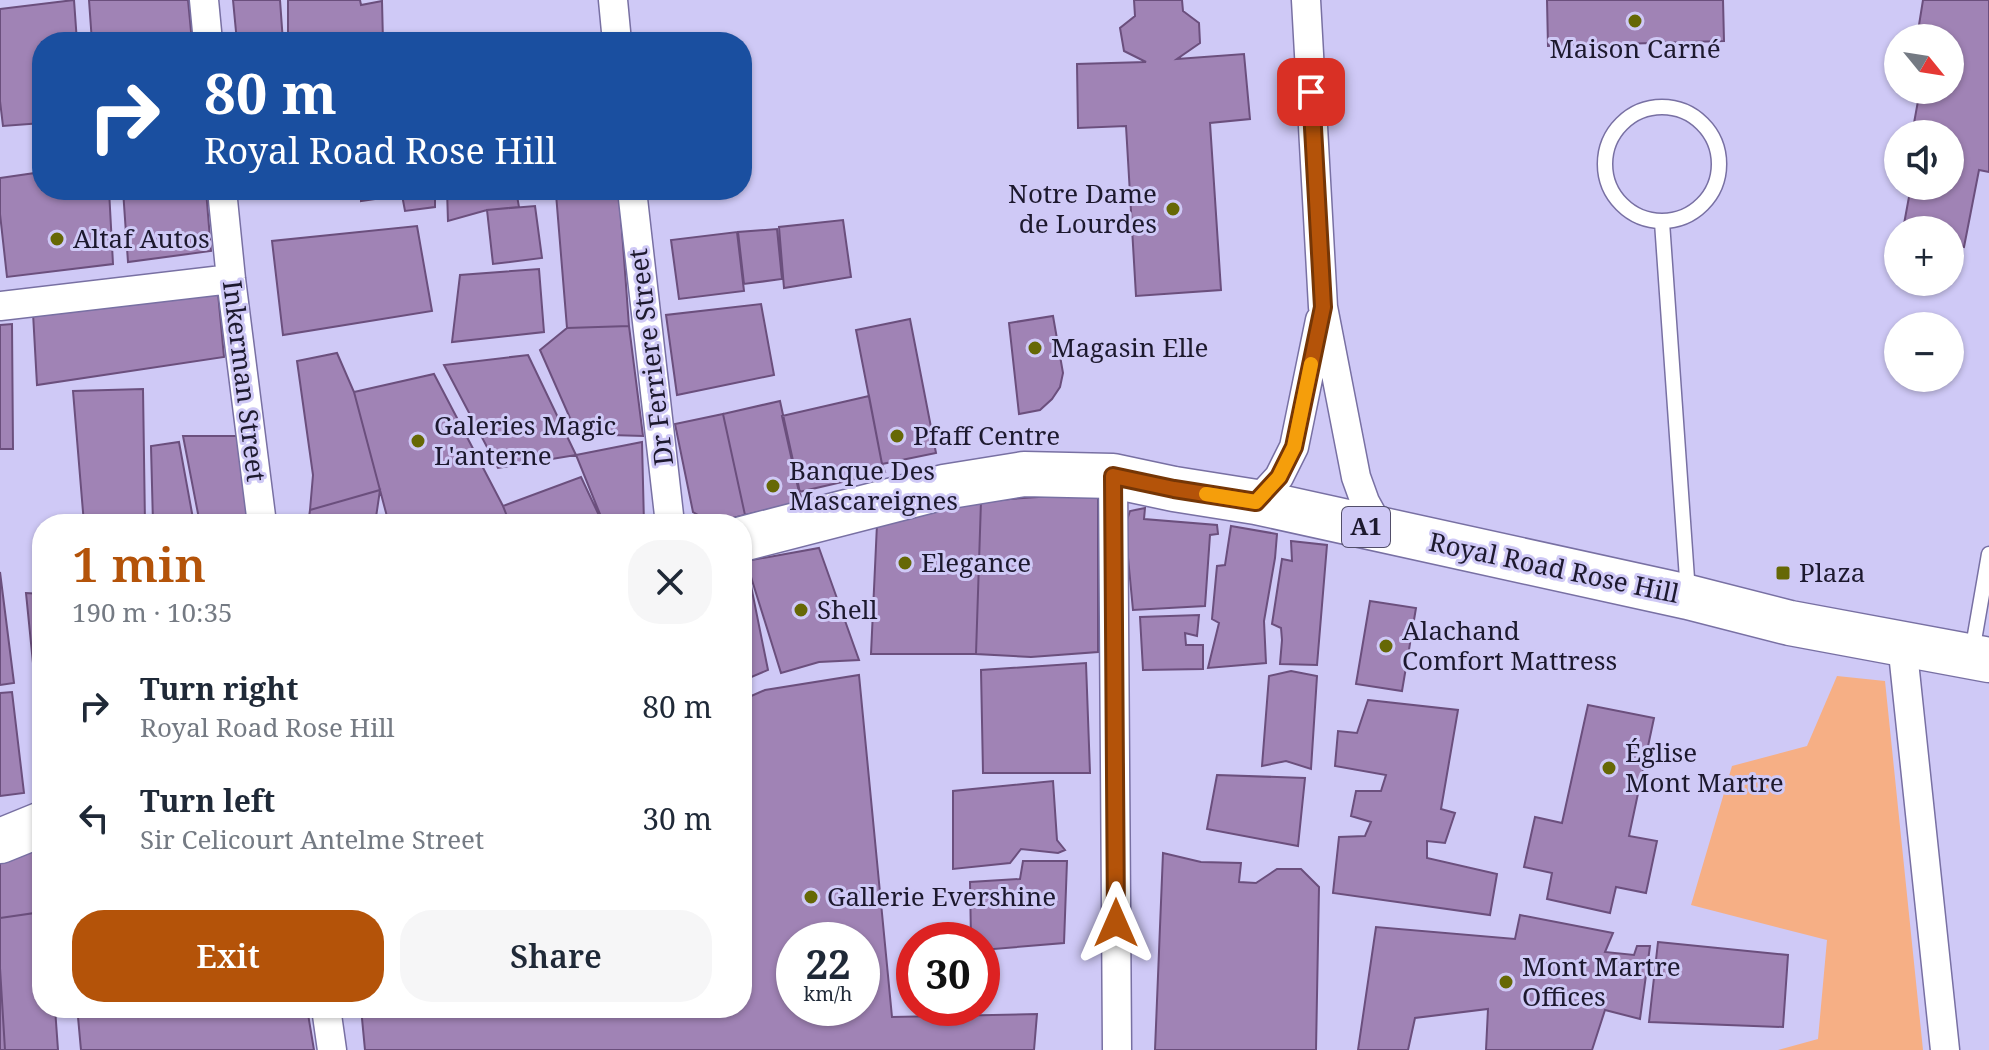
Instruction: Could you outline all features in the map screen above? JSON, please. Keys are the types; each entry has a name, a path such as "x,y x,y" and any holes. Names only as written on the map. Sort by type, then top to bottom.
{"main road":[{"name":"Royal Road Rose Hill","path":"752,536 944,487 1024,474 1113,476 1256,502 1688,597 1790,623 1980,658"},
{"path":"0,841 32,828"}],"street":[{"path":"204,0 207,32"},
{"path":"613,0 616,32"},
{"path":"1306,0 1323,307 1356,477 1381,531"},
{"name":"Inkerman Street","path":"223,200 261,514"},
{"name":"Dr Ferriere Street","path":"633,200 669,514"},
{"path":"0,306 231,279"},
{"path":"1256,502 1279,477 1294,447 1323,307"},
{"path":"1113,476 1117,1050"},
{"path":"1902,643 1945,1050"},
{"path":"327,1018 332,1050"}],"lane":[{"path":"1661,106 1681,109 1698,119 1712,135 1719,154 1719,174 1712,193 1699,208 1682,218 1662,222 1642,219 1625,209 1612,194 1605,175 1605,155 1611,136 1624,120 1642,110 1661,106"},
{"path":"1662,222 1688,597"},
{"path":"1980,658 1989,554"}],"shaded area":[{"path":"1837,676 1885,681 1923,1050 1778,1050 1818,1039 1827,940 1691,905 1732,766 1807,746"}],"building":[{"path":"74,0 76,32 32,32 32,124 3,126 0,9"},
{"path":"89,0 188,0 191,32 91,32"},
{"path":"233,0 280,0 282,32 236,32"},
{"path":"288,0 360,0 361,5 382,1 383,32 288,32"},
{"name":"Notre Dame de Lourdes","path":"1134,0 1182,0 1183,11 1199,23 1200,43 1177,59 1244,54 1250,119 1210,123 1221,290 1136,296 1126,126 1078,128 1077,64 1146,62 1124,51 1120,28 1135,16"},
{"name":"Maison Carné","path":"1547,0 1723,0 1724,41 1548,46"},
{"path":"1923,0 1989,0 1989,172 1979,170 1964,247 1964,216 1905,216 1908,200 1964,200 1964,120 1915,120 1917,104 1964,104 1964,24 1919,24"},
{"name":"Altaf Autos","path":"32,173 32,200 110,200 113,264 7,277 0,214 0,178"},
{"path":"124,200 207,200 211,251 128,262"},
{"path":"403,200 435,200 435,207 405,211"},
{"path":"447,200 518,200 519,207 487,210 448,221"},
{"path":"556,200 620,200 629,326 567,328"},
{"path":"535,206 542,258 493,264 487,210"},
{"path":"843,220 851,277 784,288 779,227"},
{"path":"417,226 432,311 283,335 272,241"},
{"path":"777,229 782,279 744,284 738,232"},
{"path":"737,232 744,291 679,299 671,240"},
{"path":"539,269 544,332 452,342 460,275"},
{"path":"218,293 224,357 37,385 33,313"},
{"path":"761,304 774,375 677,395 666,315"},
{"name":"Magasin Elle","path":"1053,316 1063,373 1060,387 1040,410 1019,414 1009,323"},
{"path":"910,319 936,453 882,464 856,330"},
{"path":"12,324 13,449 0,449 0,325"},
{"path":"629,326 643,436 577,434 540,350 567,328"},
{"path":"337,353 354,392 380,490 310,510 313,475 297,361"},
{"path":"528,355 576,455 498,468 444,365"},
{"name":"Galeries Magic L'anterne","path":"434,374 506,514 386,514 354,392"},
{"path":"143,389 145,514 83,514 73,391"},
{"path":"869,396 885,472 799,492 782,416"},
{"path":"780,401 802,502 745,514 723,414"},
{"path":"723,414 745,514 693,512 675,424"},
{"path":"183,436 239,436 248,514 198,514"},
{"path":"179,442 192,514 153,514 151,446"},
{"path":"642,442 644,514 600,514 576,455"},
{"path":"581,477 598,514 506,514 503,506"},
{"path":"380,490 376,514 309,514 310,510"},
{"path":"1098,493 1098,652 1031,657 976,654 981,501"},
{"path":"981,501 976,654 871,654 877,524"},
{"path":"1145,508 1144,519 1217,525 1218,534 1210,535 1205,606 1133,610 1125,526 1130,511"},
{"path":"1231,526 1277,534 1264,621 1266,663 1208,668 1219,623 1212,619 1217,566 1225,565"},
{"path":"1291,541 1327,545 1317,665 1280,664 1281,628 1272,624 1282,559 1292,561"},
{"name":"Shell","path":"819,548 859,660 819,662 781,673 752,580 752,560"},
{"path":"0,572 14,683 0,685"},
{"path":"752,591 768,670 752,677"},
{"path":"26,593 32,593 32,653"},
{"name":"Alachand Comfort Mattress","path":"1370,601 1416,608 1402,691 1356,684"},
{"path":"1199,615 1197,636 1185,633 1186,645 1203,645 1203,669 1143,670 1140,617"},
{"path":"1086,663 1090,773 983,773 981,670"},
{"path":"1291,671 1317,676 1311,769 1286,761 1262,766 1269,676"},
{"name":"Gallerie Evershine","path":"859,675 892,1017 896,1017 896,1026 1000,1026 1000,1015 1037,1014 1034,1050 365,1050 362,1018 752,1018 752,696 765,690"},
{"path":"12,692 24,793 0,796 0,693"},
{"path":"1368,700 1458,710 1441,809 1455,813 1445,843 1427,841 1427,858 1497,874 1490,915 1333,893 1339,837 1365,836 1371,822 1351,816 1356,791 1381,791 1386,775 1335,766 1338,731 1357,733"},
{"name":"Église Mont Martre","path":"1588,705 1654,718 1629,836 1657,841 1646,893 1616,887 1610,913 1547,899 1552,873 1524,867 1535,817 1562,823"},
{"path":"1217,775 1305,778 1298,846 1207,829"},
{"path":"1053,781 1057,840 1065,850 1058,853 1021,849 1010,863 953,869 953,791"},
{"path":"32,842 32,913 0,918 0,847"},
{"path":"1163,853 1201,862 1241,863 1239,882 1256,883 1277,869 1301,869 1319,887 1316,1050 1155,1050"},
{"path":"1023,861 1067,861 1064,943 1000,948 1000,922 971,922 970,882 1020,879"},
{"path":"32,913 32,1018 56,1018 58,1050 5,1050 0,918"},
{"name":"Mont Martre Offices","path":"1520,915 1613,933 1605,952 1634,955 1637,946 1650,946 1640,1019 1605,1010 1592,1050 1486,1050 1488,1009 1415,1018 1408,1050 1358,1050 1376,927 1515,939"},
{"path":"1658,942 1788,955 1783,1027 1649,1022"},
{"path":"0,968 5,1050 0,1050"},
{"path":"78,1018 309,1018 314,1050 81,1050"}],"slow traffic":[{"path":"1206,494 1256,502 1279,477 1294,447 1311,364"}],"place":[{"name":"Maison Carné","path":"1635,21"},
{"name":"Notre Dame de Lourdes","path":"1173,209"},
{"name":"Altaf Autos","path":"57,239"},
{"name":"Magasin Elle","path":"1035,348"},
{"name":"Pfaff Centre","path":"897,436"},
{"name":"Galeries Magic L'anterne","path":"418,441"},
{"name":"Banque Des Mascareignes","path":"773,486"},
{"name":"Elegance","path":"905,563"},
{"name":"Plaza","path":"1783,573"},
{"name":"Shell","path":"801,610"},
{"name":"Alachand Comfort Mattress","path":"1386,646"},
{"name":"Église Mont Martre","path":"1609,768"},
{"name":"Gallerie Evershine","path":"811,897"},
{"name":"Mont Martre Offices","path":"1506,982"}],"route":[{"path":"1116,923 1113,476 1256,502 1279,477 1294,447 1323,307 1311,92"}]}
